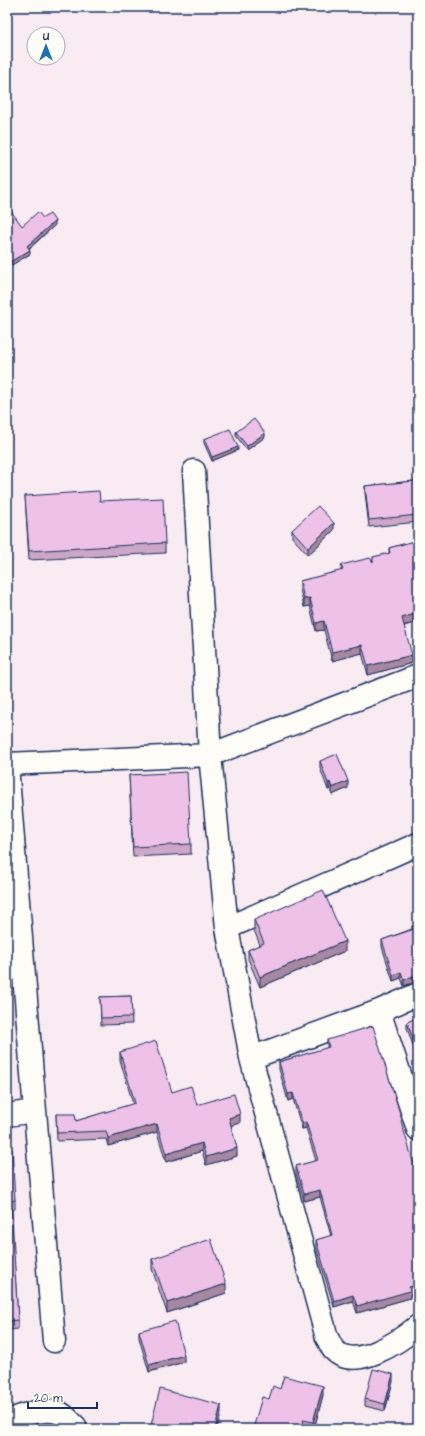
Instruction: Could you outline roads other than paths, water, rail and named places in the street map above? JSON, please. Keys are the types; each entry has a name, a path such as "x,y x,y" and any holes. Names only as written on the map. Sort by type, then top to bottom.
{"street":[{"path":"194,471 210,754 227,928 251,1058 327,1338 334,1349 342,1355 353,1358 364,1357 402,1340 418,1326"},
{"path":"54,1341 7,765 210,754 418,676"},
{"path":"227,928 418,844"},
{"path":"251,1058 379,1011 418,994"},
{"path":"379,1011 418,1128"},
{"path":"7,1115 35,1111"},
{"path":"7,1422 15,1418 47,1410 62,1414 75,1426 75,1429"}]}
